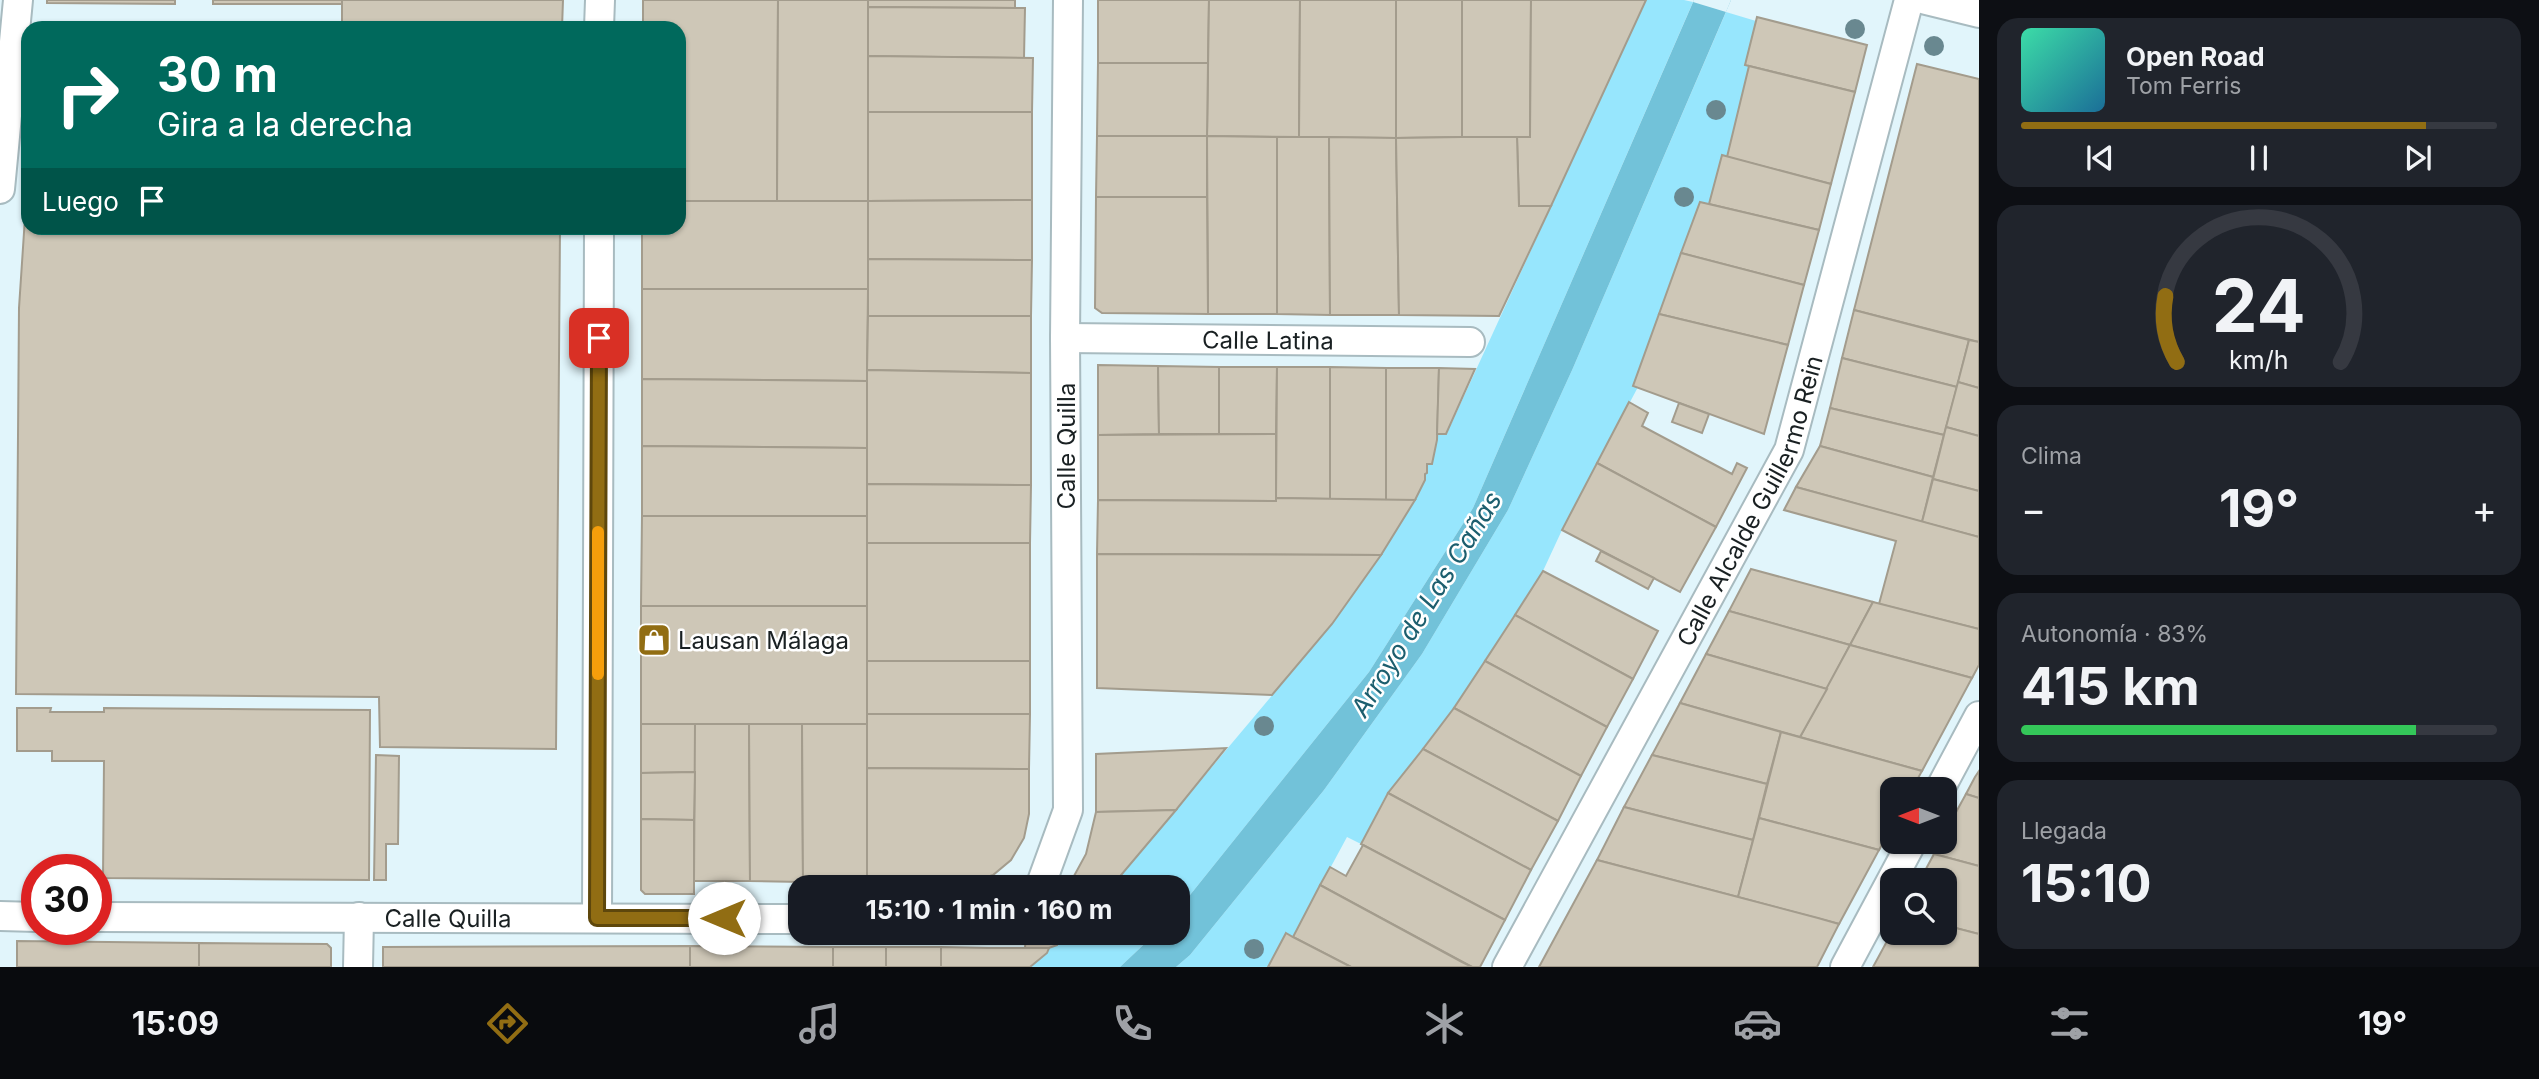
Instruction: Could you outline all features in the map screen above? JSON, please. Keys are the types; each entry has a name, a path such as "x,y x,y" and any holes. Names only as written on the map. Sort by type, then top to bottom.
{"street":[{"path":"0,189 18,0"},
{"path":"600,0 600,21"},
{"name":"Calle Quilla","path":"1044,875 1068,810 1065,338 1068,0"},
{"name":"Calle Alcalde Guillermo Rein","path":"1507,967 1789,450 1909,0"},
{"path":"1926,0 1979,13"},
{"path":"597,918 599,235"},
{"name":"Calle Latina","path":"1065,338 1470,342"},
{"path":"1946,777 1979,716"},
{"path":"1845,967 1906,854"},
{"path":"0,916 21,916"},
{"name":"Calle Quilla","path":"112,917 788,919"},
{"path":"358,967 359,917"}],"shaded area":[{"path":"1646,0 1693,2 1473,508 1369,672 1190,895 1190,875 1121,875 1332,624 1415,500 1425,480 1427,464 1432,464 1437,434 1447,433"},
{"path":"1726,12 1756,21 1745,65 1749,66 1727,157 1722,156 1709,204 1700,202 1634,385 1638,387 1543,571 1454,708 1385,797 1361,844 1347,837 1293,937 1286,933 1268,967 1176,967 1190,955 1324,790 1422,654 1508,510 1573,368"},
{"path":"1057,945 1143,945 1120,967 1030,967 1047,953 1049,948"}],"water":[{"name":"Arroyo de Las Cañas","path":"1694,0 1731,0 1573,368 1508,510 1422,654 1324,790 1190,955 1176,967 1120,967 1143,945 1190,945 1190,895 1369,672 1473,508"}],"pier":[{"path":"1731,0 1726,12 1693,2"}],"building":[{"path":"47,0 175,0 175,4 47,3"},
{"path":"213,0 342,0 342,4 213,4"},
{"path":"342,0 563,0 562,21 342,21"},
{"path":"643,0 778,0 777,201 686,201 686,21 643,21"},
{"path":"778,0 868,0 868,201 777,201"},
{"path":"868,0 1015,0 1015,8 868,7"},
{"path":"1098,0 1209,0 1208,63 1098,63"},
{"path":"1209,0 1300,0 1299,137 1207,136"},
{"path":"1300,0 1396,0 1396,138 1299,137"},
{"path":"1396,0 1462,0 1462,137 1396,138"},
{"path":"1462,0 1531,0 1530,137 1462,137"},
{"path":"1531,0 1646,0 1551,206 1519,206 1517,137 1530,137"},
{"path":"868,7 1025,8 1024,58 868,56"},
{"path":"1757,17 1867,45 1855,92 1745,65"},
{"path":"868,56 1033,58 1032,112 868,112"},
{"path":"1098,63 1208,63 1207,136 1097,136"},
{"path":"1917,64 1979,79 1979,342 1854,310"},
{"path":"1749,66 1855,92 1831,184 1727,157"},
{"path":"868,112 1032,112 1032,200 868,201"},
{"path":"1097,136 1207,136 1207,197 1096,197"},
{"path":"1207,136 1277,137 1277,314 1208,314"},
{"path":"1277,137 1329,137 1330,315 1277,314"},
{"path":"1329,137 1396,138 1399,315 1330,315"},
{"path":"1517,137 1519,206 1551,206 1499,316 1399,315 1396,138"},
{"path":"1722,155 1831,184 1819,230 1709,204"},
{"path":"1096,197 1207,197 1208,314 1102,313 1095,308"},
{"path":"1032,200 1032,260 868,259 868,201"},
{"path":"686,201 868,201 868,289 642,289 642,235 686,235"},
{"path":"1700,202 1819,230 1804,285 1681,253"},
{"path":"24,235 560,235 556,749 380,747 379,697 16,694 19,308"},
{"path":"1681,253 1804,285 1788,345 1659,314"},
{"path":"868,259 1032,260 1031,316 868,316"},
{"path":"642,289 868,289 867,381 642,379"},
{"path":"1854,310 1969,340 1957,387 1842,358"},
{"path":"1659,314 1788,345 1764,434 1633,386"},
{"path":"868,316 1031,316 1031,373 867,370"},
{"path":"1969,340 1979,342 1979,388 1958,382"},
{"path":"1842,358 1957,387 1944,435 1830,408"},
{"path":"1098,365 1158,366 1159,434 1098,435"},
{"path":"1158,366 1219,367 1219,434 1159,434"},
{"path":"1219,367 1277,367 1276,434 1219,434"},
{"path":"1277,367 1330,367 1330,499 1276,498"},
{"path":"1330,367 1386,368 1386,500 1330,499"},
{"path":"1386,368 1439,368 1437,440 1432,464 1427,464 1425,480 1415,500 1386,500"},
{"path":"1439,368 1475,369 1446,434 1437,434"},
{"path":"867,370 1031,373 1031,485 867,484"},
{"path":"642,379 867,381 867,448 642,446"},
{"path":"1958,382 1979,388 1979,436 1946,427"},
{"path":"1629,402 1648,413 1642,426 1732,474 1737,463 1747,468 1716,527 1597,463"},
{"path":"1679,403 1709,414 1702,433 1672,422"},
{"path":"1830,408 1944,435 1933,477 1820,446"},
{"path":"1946,427 1979,436 1979,491 1933,479"},
{"path":"1276,434 1276,501 1098,500 1098,435"},
{"path":"642,446 867,448 867,516 642,516"},
{"path":"1820,446 1933,477 1922,522 1796,487"},
{"path":"1597,463 1716,527 1680,592 1562,530"},
{"path":"1933,479 1979,491 1979,537 1922,522"},
{"path":"867,484 1031,485 1030,543 867,543"},
{"path":"1796,487 1979,537 1979,629 1879,604 1896,541 1784,510"},
{"path":"1276,498 1415,500 1381,555 1097,554 1098,500 1276,501"},
{"path":"642,516 867,516 867,606 641,606"},
{"path":"867,543 1030,543 1030,661 867,661"},
{"path":"1601,551 1654,578 1648,589 1596,561"},
{"path":"1097,554 1381,555 1332,624 1272,695 1097,688"},
{"path":"1751,569 1873,602 1850,645 1729,611"},
{"path":"1543,571 1658,631 1633,679 1515,615"},
{"path":"1873,602 1979,629 1979,665 1972,678 1850,645"},
{"path":"641,606 867,606 867,724 641,724"},
{"path":"1729,611 1850,645 1827,689 1706,654"},
{"path":"1515,615 1633,679 1607,727 1485,661"},
{"path":"1850,645 1972,678 1922,771 1800,737"},
{"path":"1706,654 1827,689 1800,737 1680,703"},
{"path":"867,661 1030,661 1030,714 867,714"},
{"path":"1485,661 1607,727 1581,776 1454,708"},
{"path":"1680,703 1781,732 1767,784 1652,755"},
{"path":"17,708 51,708 50,712 104,712 104,708 370,710 369,880 112,878 112,854 103,854 104,761 52,761 52,751 17,751"},
{"path":"1454,708 1581,776 1558,821 1423,749"},
{"path":"867,714 1030,714 1029,769 867,768"},
{"path":"641,724 695,724 695,772 641,773"},
{"path":"695,724 749,724 750,881 694,881"},
{"path":"749,724 802,724 803,875 788,875 788,882 750,881"},
{"path":"802,724 867,724 867,875 803,875"},
{"path":"1781,732 1922,771 1919,777 1880,777 1879,850 1759,818"},
{"path":"1226,748 1176,810 1096,812 1096,754"},
{"path":"1423,749 1558,821 1531,870 1388,793"},
{"path":"376,755 399,756 398,844 386,844 386,880 374,880"},
{"path":"1652,755 1767,784 1753,840 1624,807"},
{"path":"867,768 1029,769 1029,814 1024,838 1011,860 993,875 867,875"},
{"path":"1979,771 1979,798 1966,794"},
{"path":"695,772 694,820 641,819 641,773"},
{"path":"1388,793 1531,870 1505,920 1361,844"},
{"path":"1966,794 1979,798 1979,866 1934,854 1957,854 1957,810"},
{"path":"1624,807 1753,840 1738,897 1597,860"},
{"path":"1176,810 1121,875 1075,875 1086,854 1096,812"},
{"path":"1759,818 1879,850 1839,924 1738,897"},
{"path":"641,819 694,820 694,894 645,894 641,890"},
{"path":"1363,845 1505,920 1480,967 1472,967 1320,885 1330,867 1346,876"},
{"path":"1934,854 1979,866 1979,934 1957,928 1957,868 1926,868"},
{"path":"1597,860 1839,924 1817,967 1539,967"},
{"path":"1320,885 1472,967 1351,967 1293,937"},
{"path":"1957,928 1979,934 1979,967 1873,967 1885,945 1957,945"},
{"path":"1286,933 1293,937 1351,967 1268,967"},
{"path":"17,941 21,941 21,945 199,943 199,967 17,967"},
{"path":"199,943 327,944 331,948 331,967 199,967"},
{"path":"1025,945 1057,945 1049,948 1025,948"},
{"path":"690,946 833,947 833,967 690,967"},
{"path":"690,946 690,967 383,967 383,947"},
{"path":"833,947 886,947 886,967 833,967"},
{"path":"886,947 941,947 941,967 886,967"},
{"path":"941,947 1049,948 1047,953 1030,967 941,967"}],"slow traffic":[{"path":"598,532 598,674"}],"place":[{"name":"Lausan Málaga","path":"654,640"}],"route":[{"path":"599,338 597,918 724,918"}]}
